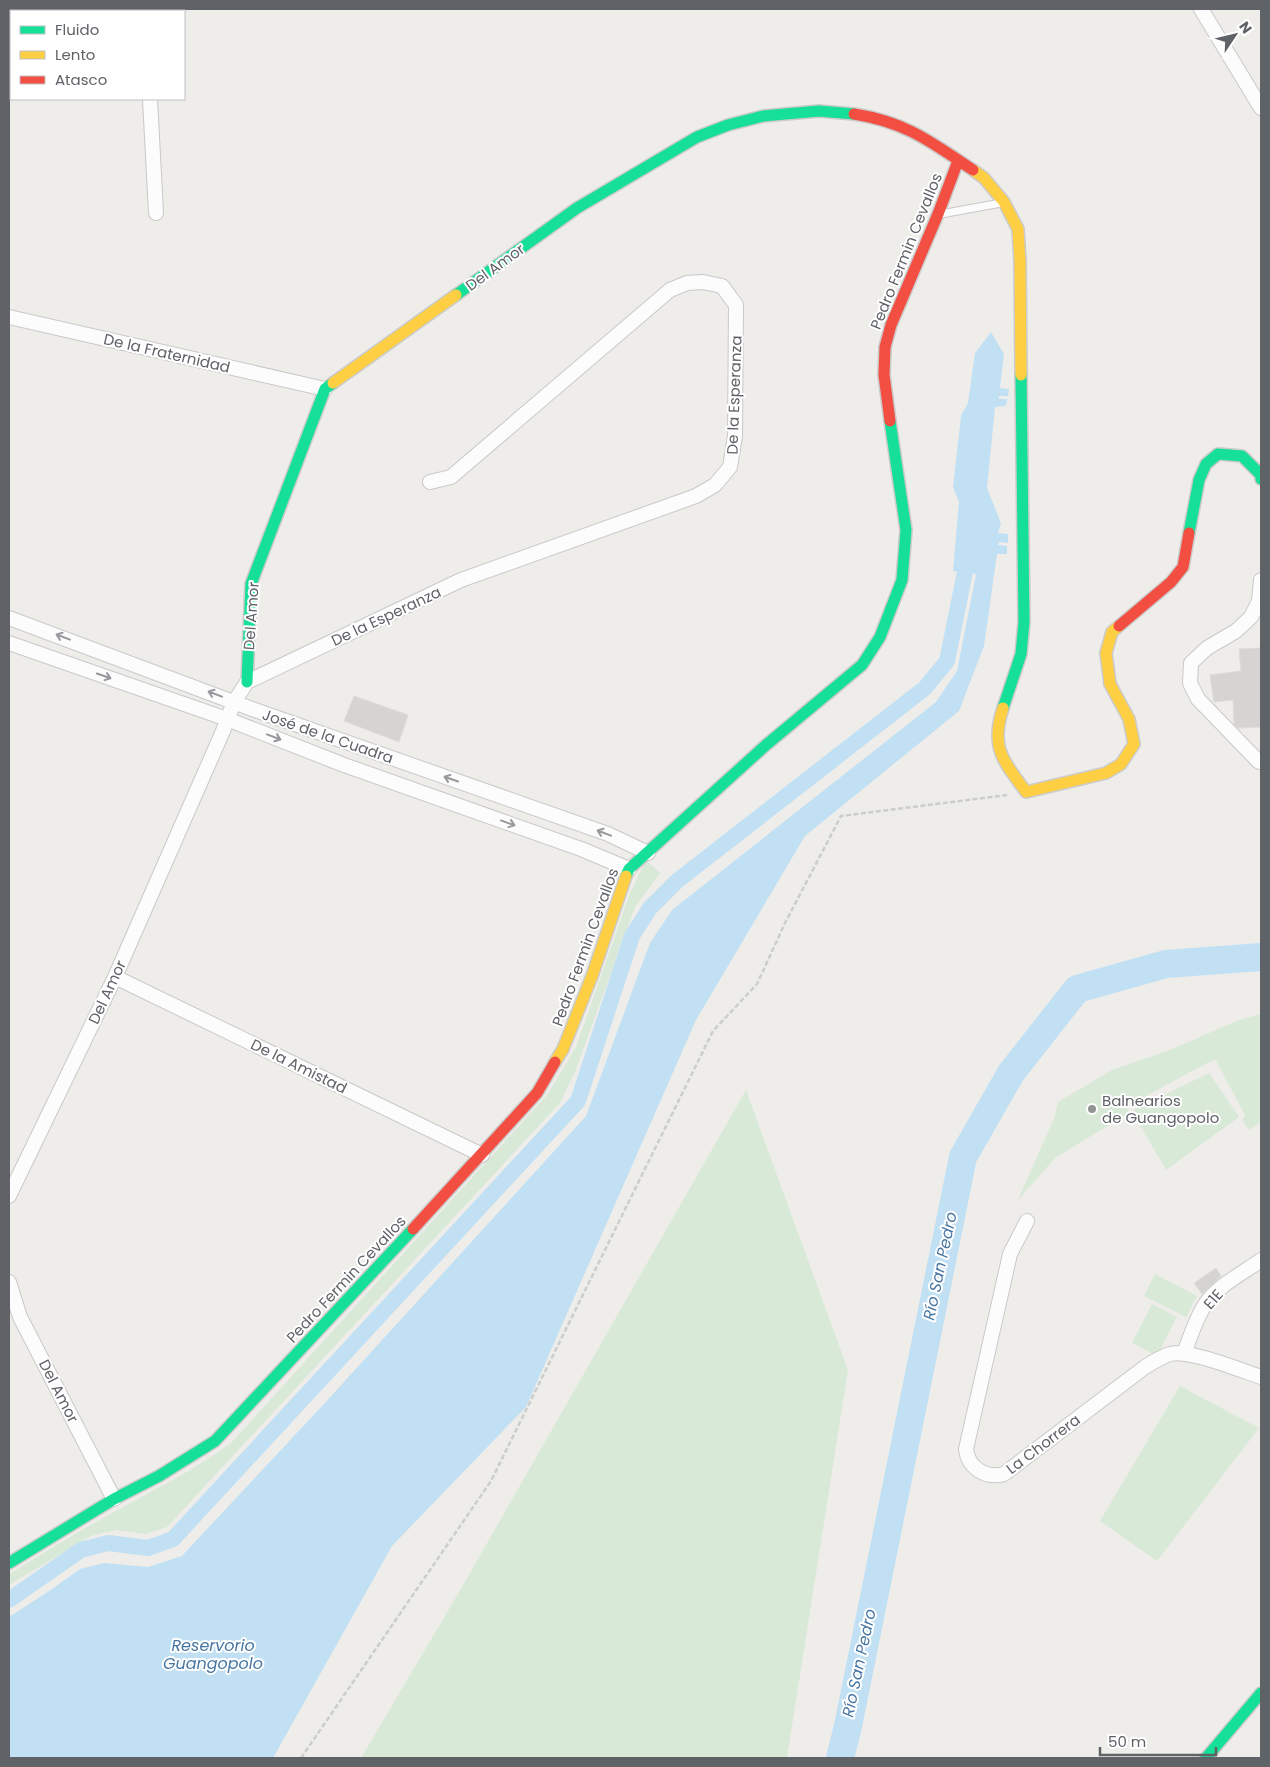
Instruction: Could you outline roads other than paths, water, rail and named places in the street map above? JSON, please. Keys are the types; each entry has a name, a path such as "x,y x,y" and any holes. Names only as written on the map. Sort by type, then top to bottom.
{"street":[{"path":"1202,9 1261,108"},
{"path":"150,100 156,213"},
{"name":"Del Amor","path":"247,682 251,584 325,389 577,208 697,137 728,125 763,116 819,111 855,114 882,119 902,126 927,139 984,178 1004,202 1018,229 1020,261 1024,622 1021,654 1000,721 997,740 1004,761 1026,792 1106,773 1121,764 1134,744 1129,719 1110,684 1106,653 1112,632 1171,582 1183,567 1198,480 1206,464 1218,454 1242,456 1261,475 1261,479"},
{"name":"Pedro Fermin Cevallos","path":"9,1563 114,1499 159,1476 215,1441 482,1155 537,1093 563,1049 592,976 629,868 648,853 766,745 862,665 880,637 902,580 906,530 884,375 885,347 891,325 938,214 958,161"},
{"name":"De la Esperanza","path":"247,682 461,580 696,496 715,485 730,467 735,436 736,305 722,286 703,282 687,283 670,290 452,476 430,482"},
{"name":"De la Fraternidad","path":"9,316 325,389"},
{"path":"1261,580 1259,601 1251,617 1236,631 1207,648 1191,663 1190,684 1198,699 1261,762"},
{"name":"José de la Cuadra","path":"9,618 234,702 608,834 648,853"},
{"path":"13,644 24,623"},
{"name":"José de la Cuadra","path":"13,644 228,720 344,765 581,849 629,868"},
{"path":"234,702 247,682"},
{"name":"Del Amor","path":"9,1196 115,977 228,720 234,702"},
{"path":"425,793 432,772"},
{"name":"De la Amistad","path":"115,977 482,1155"},
{"name":"La Chorrera","path":"1027,1221 1010,1254 966,1449 966,1454 978,1471 995,1477 1004,1474 1145,1367 1171,1354 1184,1354 1261,1376"},
{"name":"E1E","path":"1184,1354 1194,1326 1206,1304 1219,1290 1261,1260"},
{"name":"Del Amor","path":"9,1282 20,1317 114,1499"},
{"path":"1206,1758 1261,1693"}],"lane":[{"path":"938,214 1004,202"}],"water":[{"name":"Reservorio Guangopolo","path":"991,332 1004,354 1000,388 1009,389 1008,396 999,396 999,399 1007,399 1006,406 995,407 987,488 1001,523 998,533 1008,534 1008,543 999,542 998,545 1007,546 1007,554 997,554 984,646 959,711 805,836 696,1020 526,1407 392,1546 273,1758 9,1758 9,1617 80,1569 104,1563 148,1567 182,1556 323,1405 586,1116 650,943 672,910 936,702 957,671 976,574 953,571 959,502 953,487 961,416 968,403 975,353"}],"waterway":[{"path":"9,1600 81,1550 108,1543 148,1548 173,1539 578,1101 632,936 650,908 677,881 925,688 947,661 965,572"},
{"name":"Río San Pedro","path":"840,1758 963,1157 1011,1073 1077,989 1166,964 1261,957"}],"place":[{"name":"Balnearios de Guangopolo","path":"1092,1109"}]}
